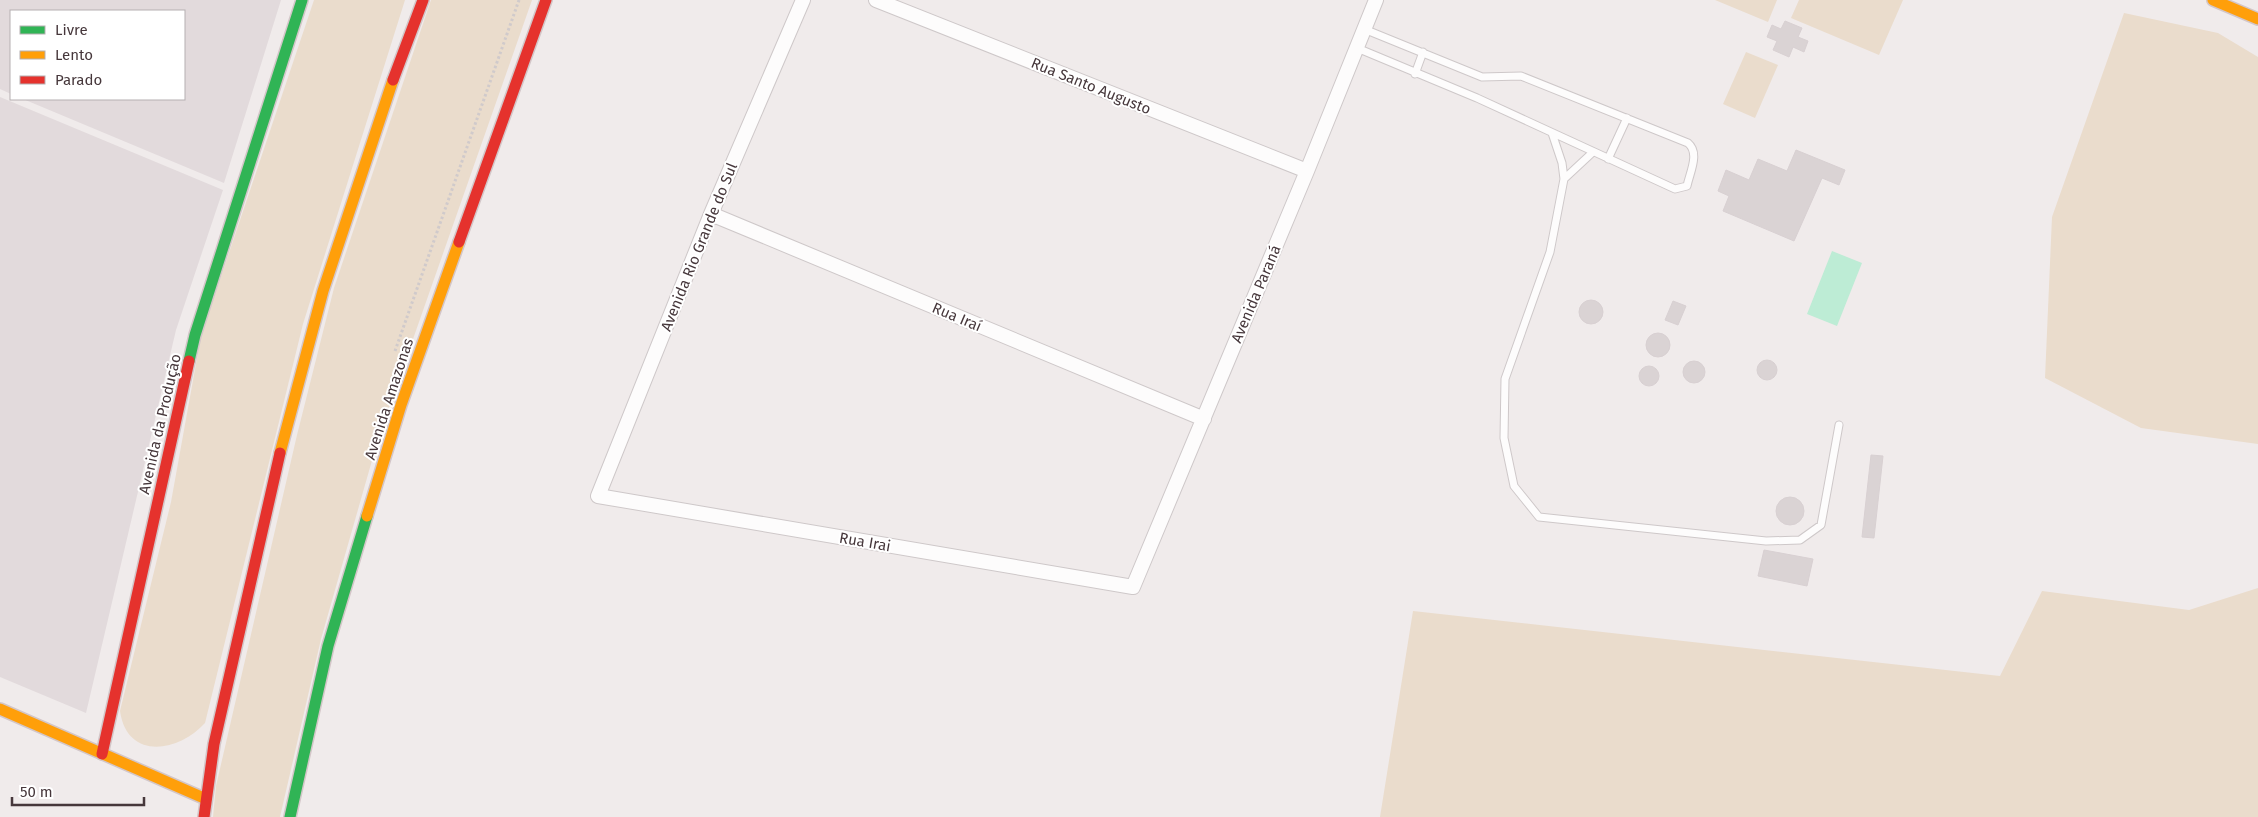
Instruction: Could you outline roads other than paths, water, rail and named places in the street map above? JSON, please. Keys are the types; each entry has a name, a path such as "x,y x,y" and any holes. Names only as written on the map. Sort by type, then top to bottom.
{"main road":[{"name":"Avenida da Produção","path":"102,754 195,335 302,0"},
{"path":"204,817 218,724 286,433 316,319 421,0"},
{"name":"Avenida Amazonas","path":"290,817 328,646 401,405 546,0"},
{"path":"2213,0 2258,19"},
{"path":"0,709 206,800"}],"street":[{"name":"Avenida Rio Grande do Sul","path":"598,496 711,214 803,0"},
{"name":"Rua Santo Augusto","path":"876,0 1307,172"},
{"name":"Avenida Paraná","path":"1133,588 1307,172 1376,0"},
{"name":"Rua Iraí","path":"711,214 1204,420"},
{"name":"Rua Irai","path":"598,496 1133,588"}],"lane":[{"path":"1357,48 1414,74 1477,98 1675,188 1687,186 1695,154 1692,146 1688,143 1521,76 1482,77 1364,29"},
{"path":"1414,74 1423,52"},
{"path":"1608,159 1627,118"},
{"path":"1552,133 1562,163 1564,179 1550,252 1505,379 1504,438 1514,486 1539,517 1766,541 1800,540 1820,525 1839,426"},
{"path":"1564,179 1593,152"}]}
